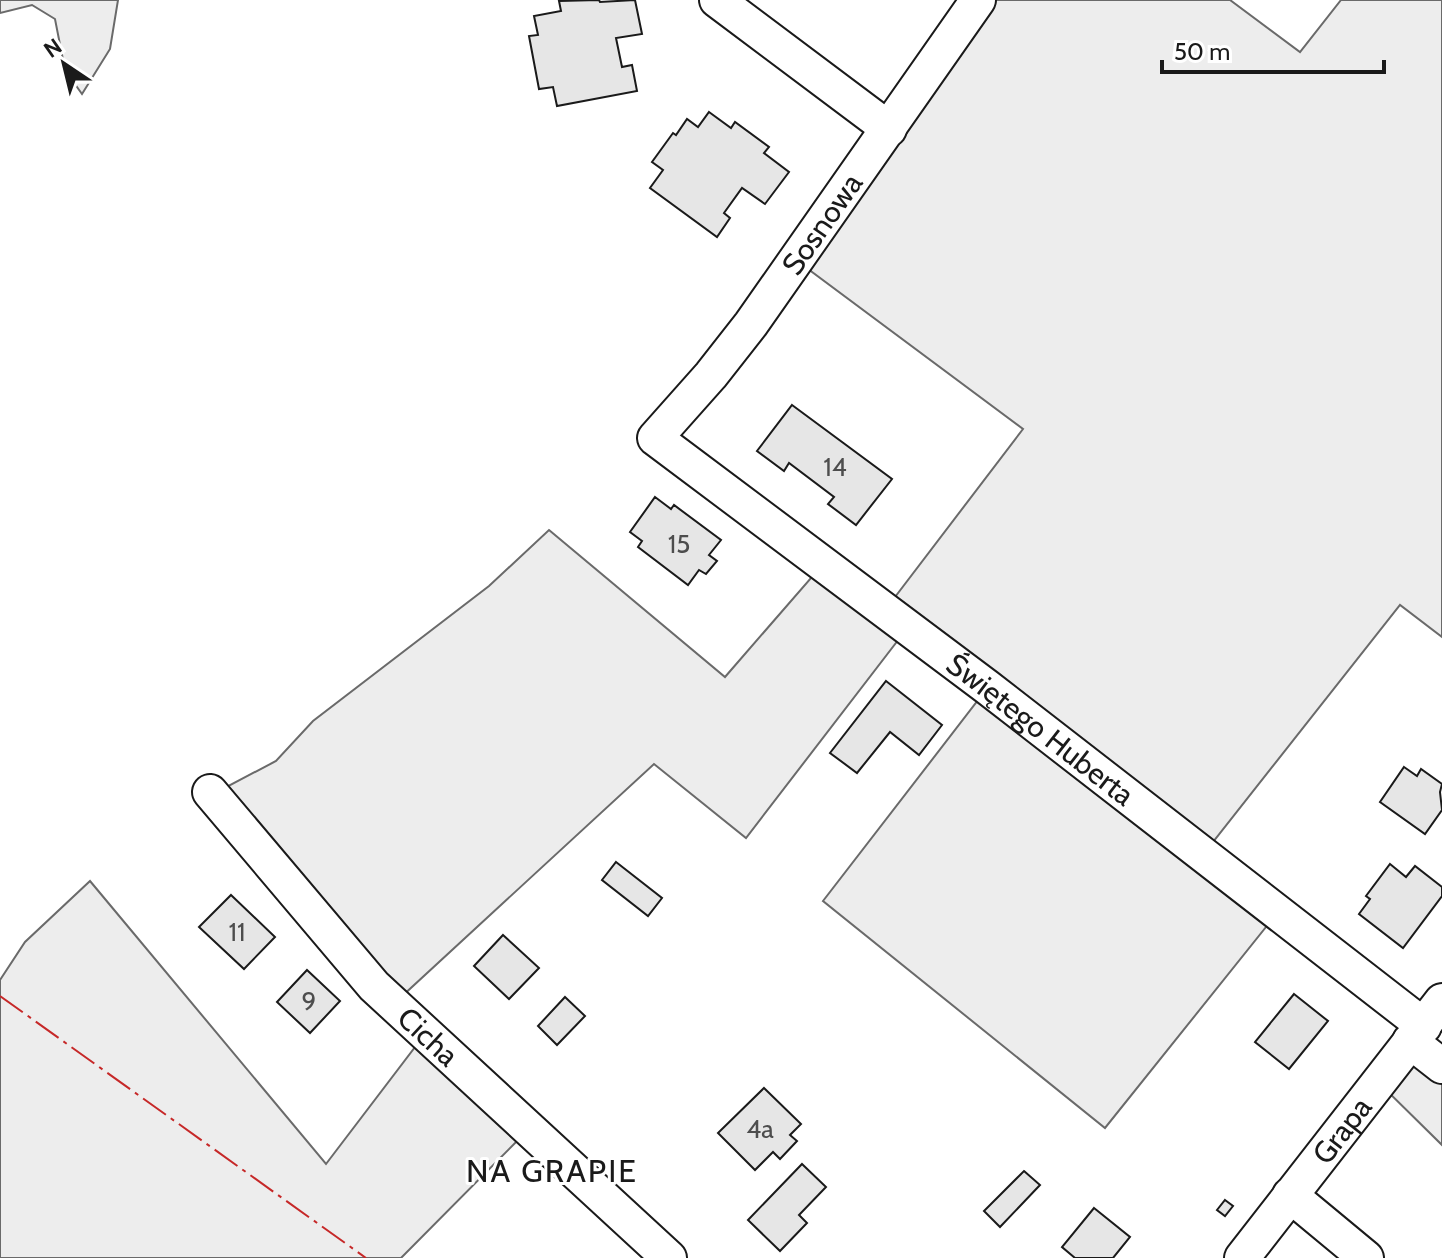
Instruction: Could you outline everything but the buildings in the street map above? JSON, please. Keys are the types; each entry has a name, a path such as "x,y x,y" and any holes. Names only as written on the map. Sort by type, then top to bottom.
{"street":[{"path":"717,0 889,129"},
{"name":"Sosnowa","path":"655,438 751,324 978,0"},
{"name":"Świętego Huberta","path":"655,438 987,687 1425,1023 1442,1066"},
{"name":"Cicha","path":"210,792 374,986 669,1258"},
{"name":"Grapa","path":"1242,1258 1425,1023"},
{"path":"1290,1195 1366,1258"}],"shaded area":[{"path":"0,0 118,0 110,49 82,94 65,70 55,19 32,5 0,13"},
{"path":"983,0 1230,0 1300,52 1341,0 1442,0 1442,637 1400,605 1209,847 892,601 1023,429 800,263"},
{"path":"549,530 725,677 817,571 902,635 746,838 654,764 400,998 215,793 276,761 313,721 489,586"},
{"path":"982,695 1274,917 1105,1128 823,901"},
{"path":"90,881 326,1164 425,1034 529,1129 401,1258 0,1258 0,980 25,942"},
{"path":"1410,1041 1442,1066 1442,1145 1379,1083"}],"power":[{"path":"0,996 366,1258"}],"district":[{"name":"NA GRAPIE","path":"552,1170"}]}
